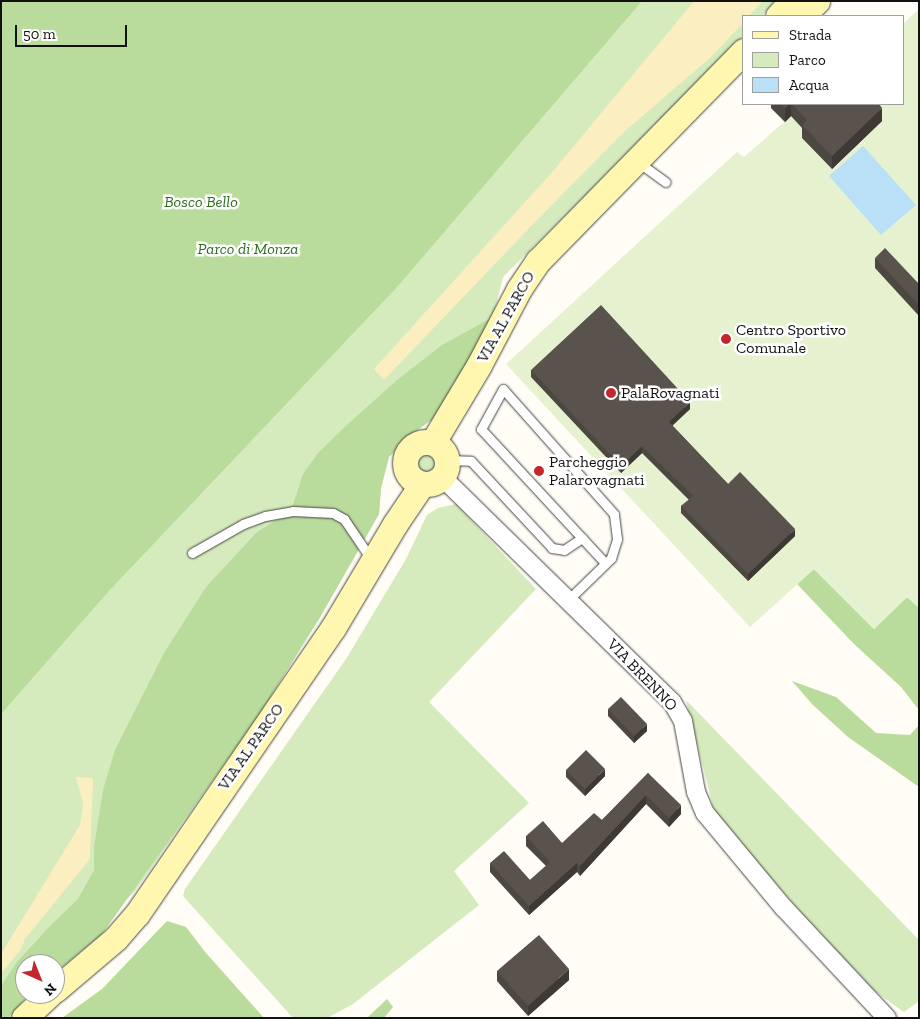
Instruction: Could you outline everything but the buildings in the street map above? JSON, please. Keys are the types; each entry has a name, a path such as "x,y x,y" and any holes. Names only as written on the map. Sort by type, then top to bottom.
{"street":[{"path":"779,15 792,1"},
{"path":"802,15 817,1"},
{"name":"VIA AL PARCO","path":"65,981 116,938 137,914 319,649 372,562 436,466 480,365 519,289 538,261 742,53"},
{"name":"VIA AL PARCO","path":"636,160 742,70"},
{"name":"VIA BRENNO","path":"436,466 567,601 672,702 683,721 696,792 705,813 784,908 887,1018"},
{"path":"24,1018 39,1004"}],"lane":[{"path":"636,160 666,182"},
{"path":"567,601 611,558 617,539 614,514 503,389 481,429 605,563"},
{"path":"436,466 471,461 552,548 564,550 582,538"},
{"path":"192,553 243,524 265,516 293,511 333,513 344,518 372,562"}],"green space":[{"name":"Parco di Monza","path":"1,1 774,1 763,15 742,15 742,40 503,277 493,317 444,411 413,433 389,457 381,488 379,514 319,619 257,718 135,891 65,963 65,954 15,954 15,1004 20,1004 8,1018 1,1018"},
{"name":"Bosco Bello","path":"1,1 642,1 398,286 108,592 1,714"},
{"name":"Centro Sportivo Comunale","path":"919,9 919,608 907,597 874,629 814,569 750,627 506,364 737,152 744,157 784,122 771,108 774,105 905,105 905,22"},
{"path":"493,317 444,411 413,433 389,457 381,488 379,514 319,619 257,718 102,934 65,965 65,954 24,954 78,899 94,870 94,847 103,790 115,750 164,653 206,587 257,532 291,511 303,474 318,453 397,380 442,345"},
{"path":"425,451 433,454 436,462 433,470 425,473 417,470 414,462 417,454"},
{"path":"456,504 536,589 429,702 529,803 454,871 479,905 353,1004 327,1018 293,1018 183,896 185,889 346,659 406,559 427,515 438,508"},
{"path":"814,569 874,629 907,597 919,608 919,710 901,687 853,643 797,584"},
{"path":"792,681 836,697 876,733 910,735 919,725 919,787 848,737 812,704"},
{"path":"686,700 919,940 919,1001 904,1012 862,982 715,814"},
{"path":"167,921 186,927 206,953 264,1018 62,1018 102,989"},
{"path":"15,965 15,1004 20,1004 8,1018 1,1018 1,986"},
{"path":"387,999 393,1007 384,1018 367,1018"}],"sand":[{"path":"694,1 763,1 750,15 742,15 742,24 711,57 624,132 384,380 374,369 555,169"},
{"path":"76,777 93,778 90,859 25,939 21,949 15,954 1,974 1,954 80,825 83,803"}],"water":[{"path":"863,146 916,205 881,235 829,176"}],"place":[{"name":"Centro Sportivo Comunale","path":"726,339"},
{"name":"PalaRovagnati","path":"611,393"},
{"name":"Parcheggio Palarovagnati","path":"539,471"}]}
